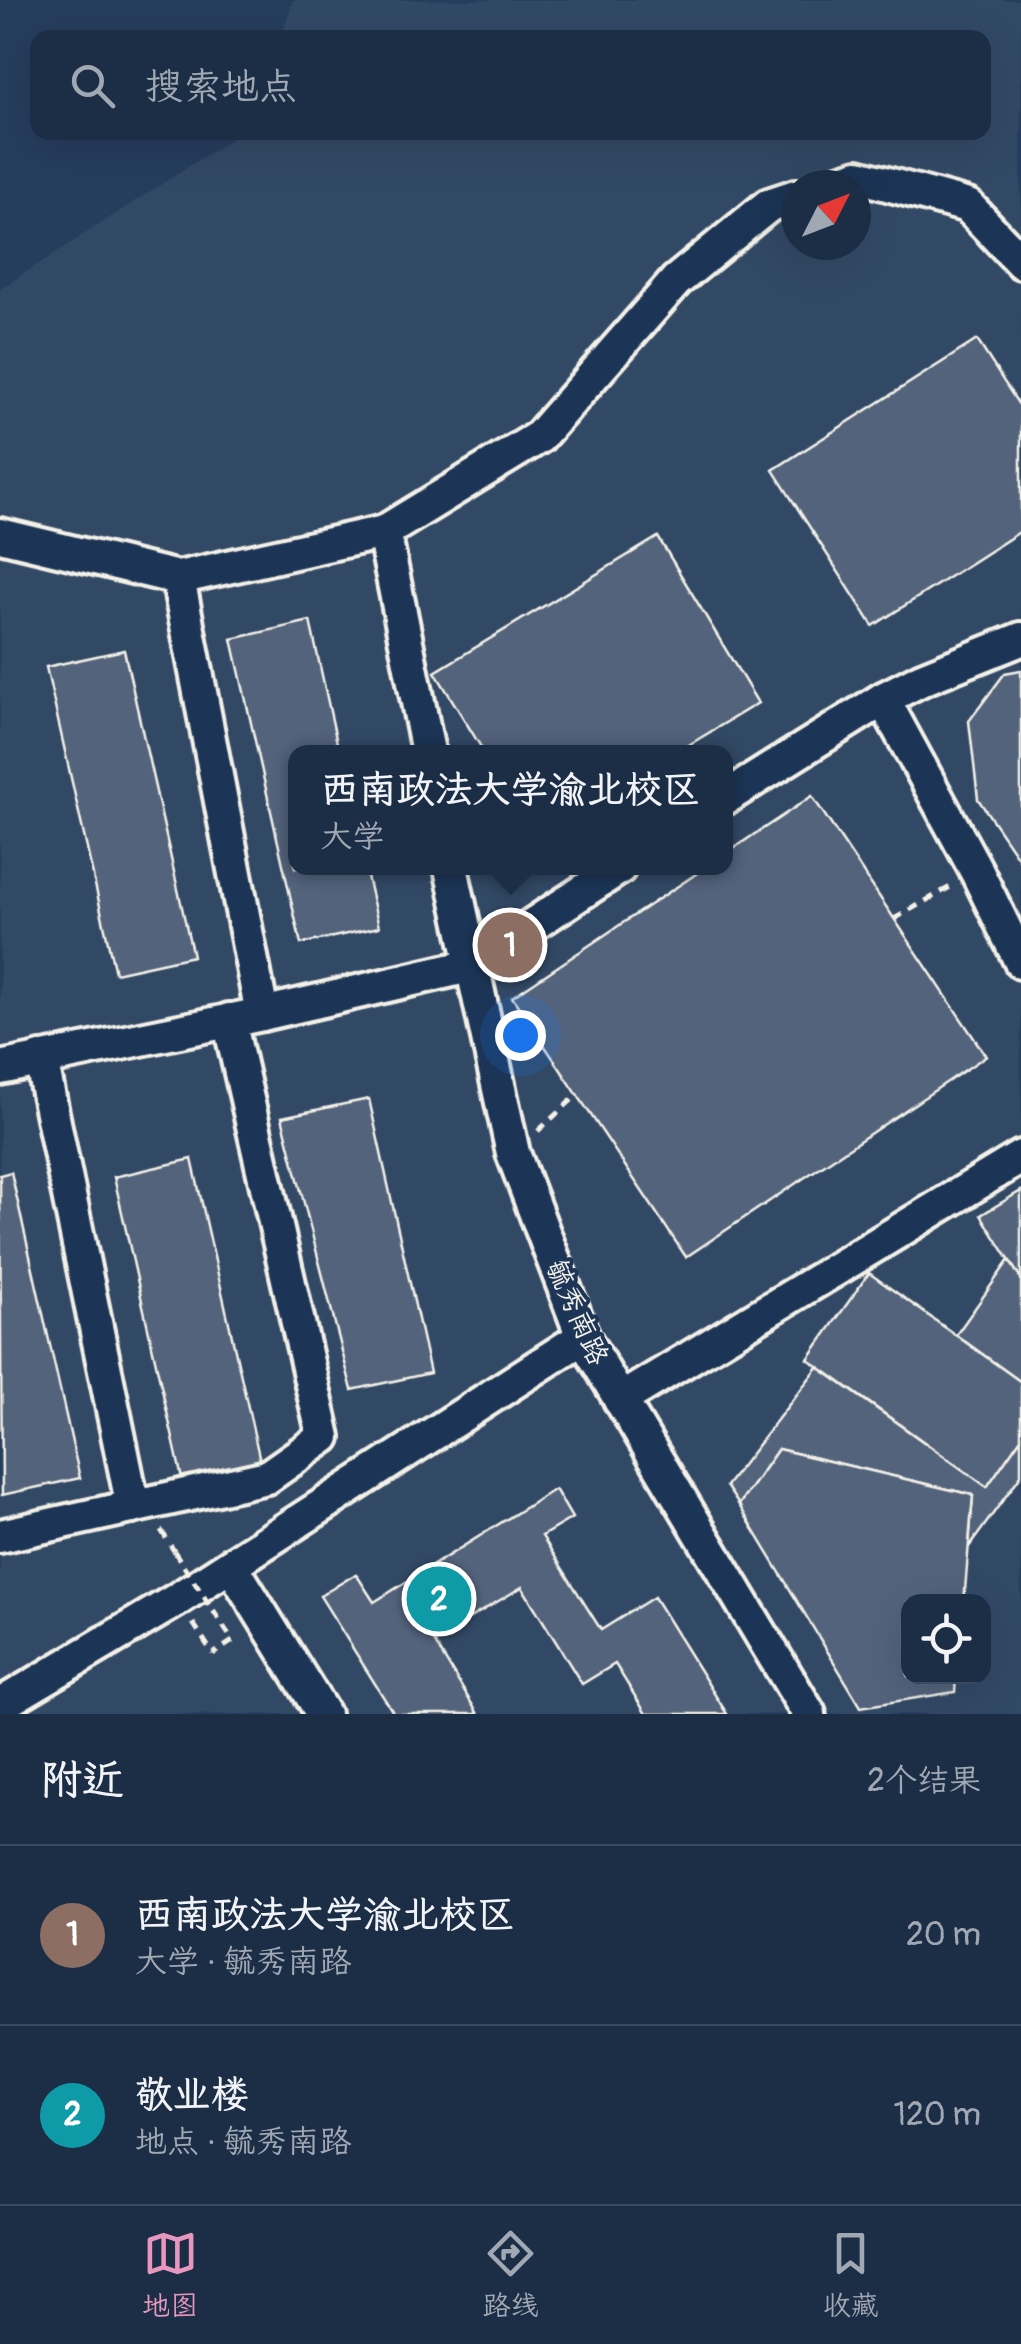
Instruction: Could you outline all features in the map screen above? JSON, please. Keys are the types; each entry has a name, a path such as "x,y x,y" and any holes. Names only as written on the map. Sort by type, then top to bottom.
{"street":[{"path":"871,180 968,206 1021,262"},
{"path":"0,535 178,578 384,532 539,437 676,281 768,205 781,201"},
{"path":"384,532 427,745"},
{"path":"178,578 262,1014"},
{"path":"733,793 882,700 922,679 1021,640"},
{"path":"882,700 977,872 1021,962"},
{"name":"毓秀南路","path":"452,875 513,1153 583,1337 808,1714"},
{"path":"0,1068 470,966 608,875"},
{"path":"0,1536 267,1477 324,1437 229,1020"},
{"path":"42,1059 133,1507"},
{"path":"620,1400 1021,1157"},
{"path":"0,1705 230,1565 583,1337"},
{"path":"230,1565 323,1714"}],"path":[{"path":"894,919 977,872"},
{"path":"513,1153 577,1096"},
{"path":"174,1550 232,1642 213,1654"}],"shaded area":[{"path":"293,0 1021,0 1021,1714 0,1714 0,289 229,140 991,140 991,30 283,30"}],"building":[{"path":"977,340 1021,408 1021,531 873,626 773,470"},
{"path":"658,537 758,703 689,745 480,745 435,672"},
{"path":"310,621 337,745 288,745 288,875 367,875 379,927 301,944 232,639"},
{"path":"124,650 193,956 115,973 46,667"},
{"path":"1021,670 1021,862 978,799 969,721 1005,673"},
{"path":"812,796 986,1056 686,1257 512,997 695,875 733,875 733,849"},
{"path":"369,1099 430,1373 352,1390 282,1117"},
{"path":"192,1159 261,1465 183,1483 114,1177"},
{"path":"11,1172 80,1478 2,1495 0,1175"},
{"path":"1021,1191 1021,1279 981,1215"},
{"path":"1009,1260 1021,1279 1021,1382 956,1335"},
{"path":"869,1273 1021,1382 1021,1438 987,1487 808,1359"},
{"path":"818,1367 987,1487 1021,1438 1021,1475 969,1547 973,1495 778,1449 739,1505 726,1486"},
{"path":"778,1449 973,1495 965,1594 901,1594 901,1684 956,1684 955,1692 861,1707 739,1505"},
{"path":"555,1489 572,1518 542,1536 601,1630 654,1597 727,1714 646,1714 615,1664 582,1684 522,1587 433,1640 478,1714 394,1714 320,1596 356,1574 374,1602"}],"place":[{"name":"西南政法大学渝北校区","path":"510,945"},
{"name":"敬业楼","path":"439,1599"}]}
